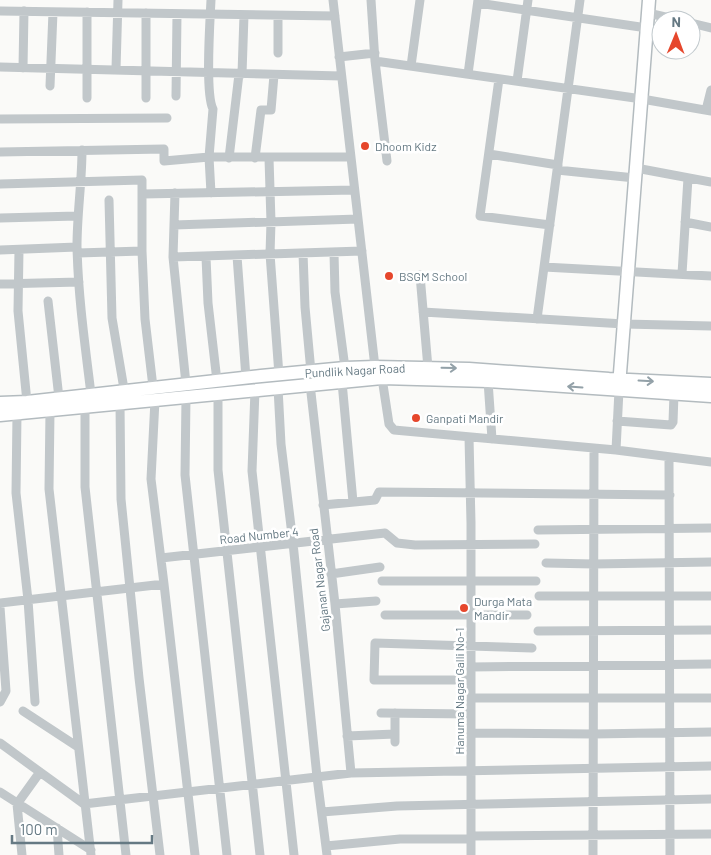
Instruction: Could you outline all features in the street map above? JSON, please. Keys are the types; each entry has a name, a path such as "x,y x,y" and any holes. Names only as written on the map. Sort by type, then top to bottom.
{"main road":[{"path":"620,385 649,0"},
{"name":"Pundlik Nagar Road","path":"0,403 27,402 91,394 124,399 155,400 186,397 246,378 278,381 311,378 345,368 375,367 469,368 620,385 674,394 711,396"},
{"name":"Pundlik Nagar Road","path":"311,378 342,382 382,378 620,385 711,384"},
{"name":"Pundlik Nagar Road","path":"0,415 85,408 124,399 153,387 186,384 255,390 278,381"}],"street":[{"path":"116,69 118,0"},
{"path":"211,193 209,157 213,109 210,104 209,72 212,0"},
{"path":"333,0 375,367 382,378 389,424 394,430 616,450 711,462"},
{"path":"371,0 375,57 387,161"},
{"path":"411,66 420,0"},
{"path":"517,81 528,0"},
{"path":"537,319 580,0"},
{"path":"468,74 478,1 527,11 647,28"},
{"path":"0,11 335,16"},
{"path":"22,68 24,11"},
{"path":"50,86 53,12"},
{"path":"87,98 88,12"},
{"path":"146,13 146,98"},
{"path":"176,96 177,14"},
{"path":"229,158 240,74 244,15"},
{"path":"278,16 278,53"},
{"path":"339,57 375,57 411,66 709,110 711,90"},
{"path":"0,67 341,76"},
{"path":"256,158 260,110 271,110 274,75"},
{"path":"499,79 480,216 550,225"},
{"path":"0,119 167,118"},
{"path":"0,152 164,149 164,160 209,157 350,156"},
{"path":"82,150 82,182 77,216 78,282 91,394"},
{"path":"489,154 558,167 688,178 711,182"},
{"path":"270,158 270,254 281,444 326,851 400,839 711,834"},
{"path":"682,274 688,178"},
{"path":"0,184 142,180 142,251 145,319 153,387"},
{"path":"142,194 354,190"},
{"path":"174,194 173,258 186,384"},
{"path":"109,200 112,318 124,399 121,499 152,796 160,855"},
{"path":"0,218 77,216"},
{"path":"174,225 358,220"},
{"path":"685,222 711,227"},
{"path":"0,250 142,251"},
{"path":"19,250 18,311 27,402"},
{"path":"173,258 362,251"},
{"name":"Gajanan Nagar Road","path":"303,253 311,378 351,773"},
{"path":"334,253 335,292 345,368"},
{"path":"237,256 246,378"},
{"path":"206,257 208,303 218,387 218,470 260,855"},
{"path":"544,267 711,276"},
{"path":"420,275 428,368"},
{"path":"0,284 78,282"},
{"path":"48,301 59,398"},
{"path":"423,312 624,324 711,326"},
{"path":"488,381 492,439"},
{"path":"342,382 353,502"},
{"path":"616,450 620,385"},
{"path":"255,390 252,471 294,855"},
{"path":"617,421 671,425 673,422 674,394"},
{"path":"186,397 185,475 227,855"},
{"path":"155,400 151,479 195,855"},
{"path":"85,408 85,487 126,855"},
{"path":"50,411 49,489 91,852"},
{"path":"17,414 16,494 28,600 35,702"},
{"name":"Hanuma Nagar Galli No-1","path":"469,437 471,494 471,855"},
{"path":"593,855 594,448"},
{"path":"669,457 670,855"},
{"path":"323,505 375,500 379,492 670,495"},
{"path":"538,530 711,528"},
{"name":"Road Number 4","path":"161,558 385,533 397,543 415,545 535,544"},
{"path":"546,563 711,562"},
{"path":"331,574 380,567"},
{"path":"382,581 536,581"},
{"path":"0,603 164,584"},
{"path":"539,596 711,596"},
{"path":"335,604 376,601"},
{"path":"0,607 6,691 0,702"},
{"path":"385,615 527,615"},
{"path":"538,631 711,630"},
{"path":"471,680 374,680 375,643 532,648"},
{"path":"471,667 711,664"},
{"path":"471,698 711,698"},
{"path":"22,711 78,747"},
{"path":"381,713 471,714"},
{"path":"347,736 395,738 395,713"},
{"path":"471,733 594,734 711,732"},
{"path":"0,743 84,804 351,773 711,766"},
{"path":"22,855 17,804 40,772"},
{"path":"0,792 91,852"},
{"path":"322,812 397,806 711,799"},
{"path":"57,828 59,855"}],"place":[{"name":"Dhoom Kidz","path":"365,146"},
{"name":"BSGM School","path":"389,276"},
{"name":"Ganpati Mandir","path":"416,418"},
{"name":"Durga Mata Mandir","path":"464,608"}]}
